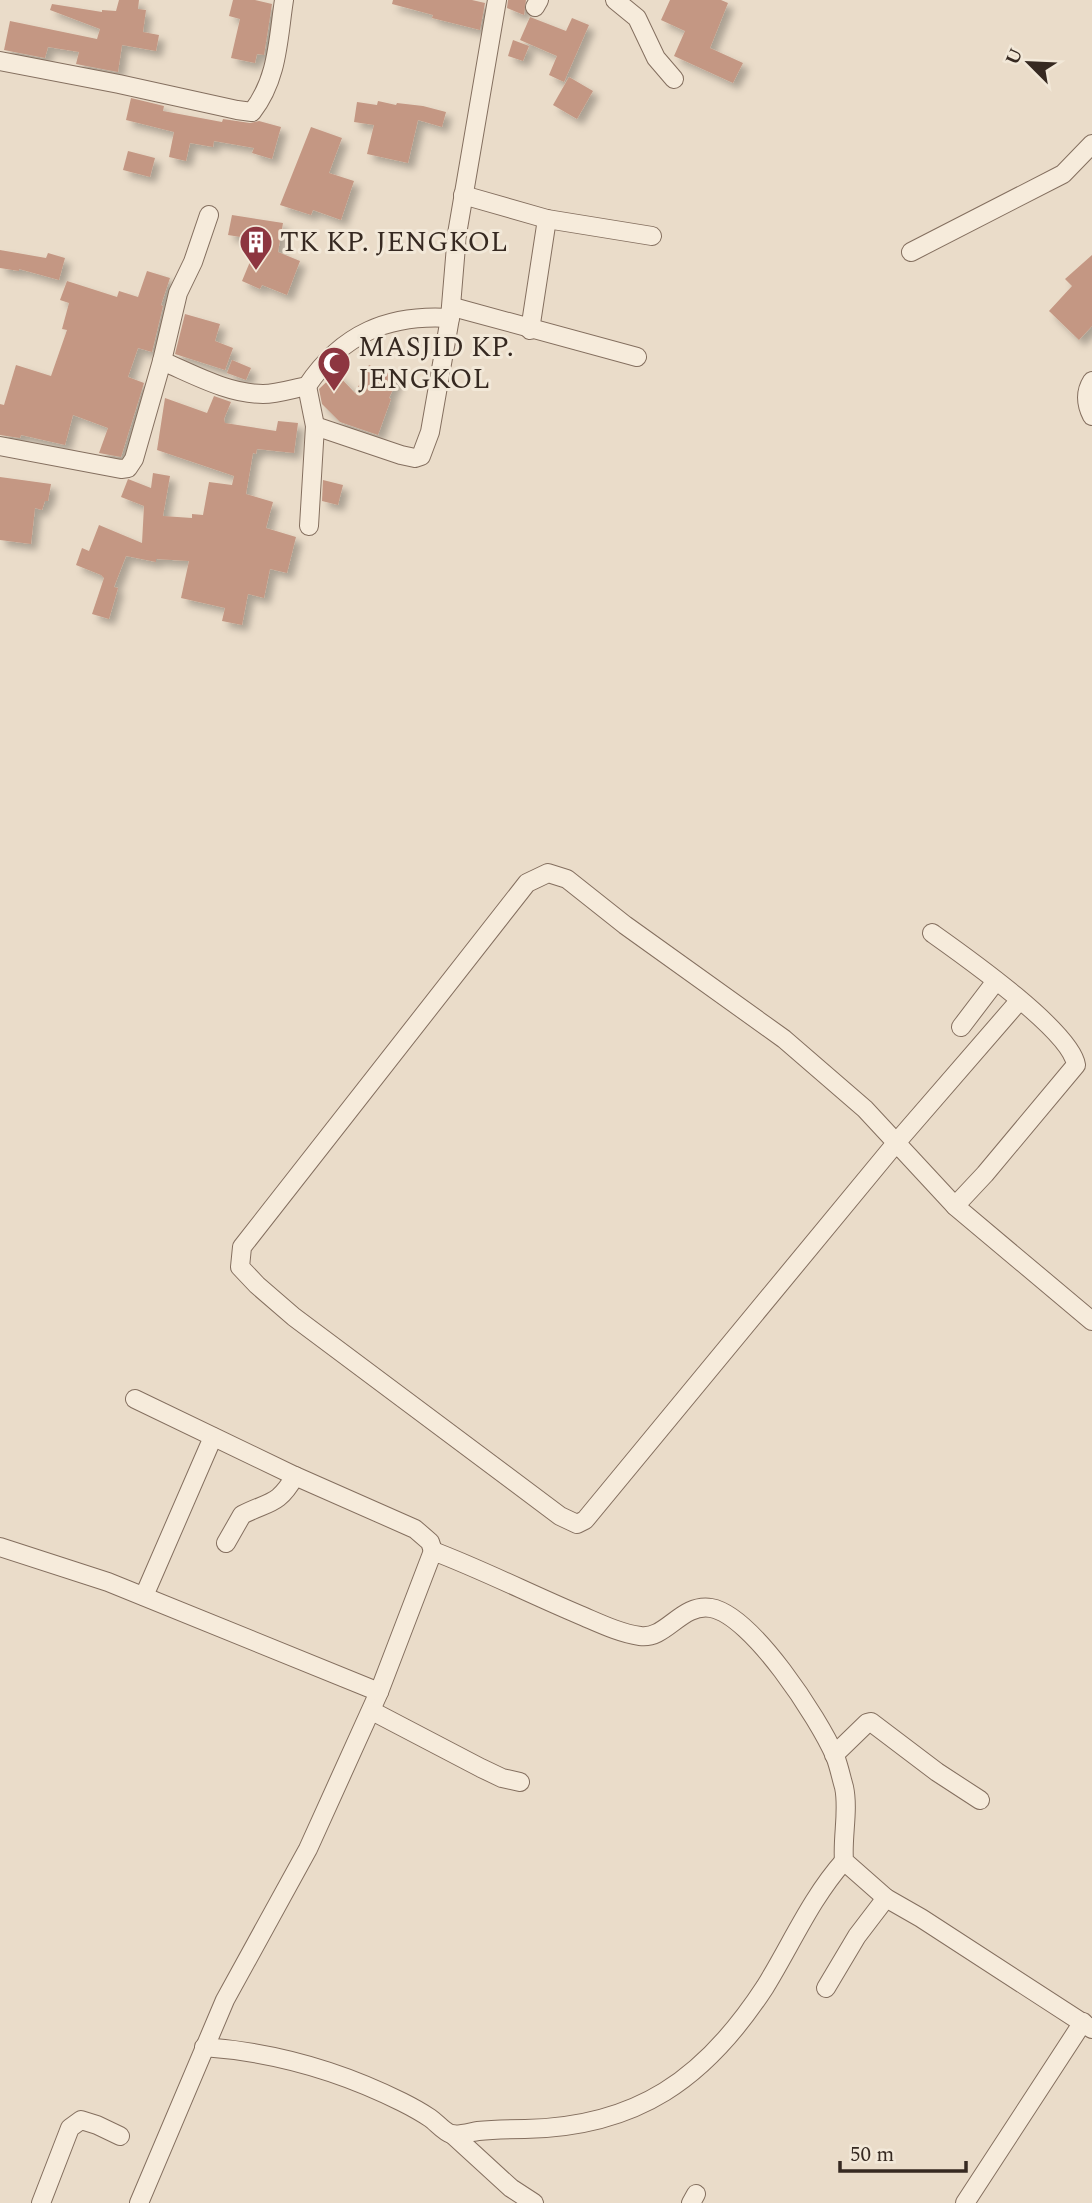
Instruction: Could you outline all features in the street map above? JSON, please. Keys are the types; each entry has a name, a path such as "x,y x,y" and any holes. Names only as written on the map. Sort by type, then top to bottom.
{"street":[{"path":"0,61 252,111 266,90 278,52 284,0"},
{"path":"315,426 401,455 415,458 421,456 430,432 452,313 457,234 497,0"},
{"path":"615,0 637,18 656,58 674,79"},
{"path":"911,252 1063,174 1092,144"},
{"path":"463,195 547,219 652,236"},
{"path":"0,446 121,469 128,468 134,459 162,361 178,293 193,262 209,215"},
{"path":"530,330 547,219"},
{"path":"310,526 315,426 307,386 319,368 336,351 355,338 387,322 452,313 637,357"},
{"path":"162,361 224,387 249,393 265,394 307,386"},
{"path":"1092,381 1087,389 1092,416"},
{"path":"1019,1001 896,1143 585,1520 577,1524 539,1500 294,1317 240,1267 242,1247 527,883 548,873 567,880 784,1039 865,1108 896,1143 955,1206 1092,1321"},
{"path":"932,933 996,981 1065,1042 1075,1058 1076,1065 955,1206"},
{"path":"961,1027 996,981"},
{"path":"135,1399 295,1476 415,1528 430,1542 433,1551 372,1711 307,1849 225,2000 139,2203"},
{"path":"144,1596 213,1437"},
{"path":"226,1543 242,1515 280,1498 295,1476"},
{"path":"0,1547 55,1563 144,1596 379,1692"},
{"path":"433,1551 488,1572 527,1593 643,1637 660,1631 692,1609 714,1608 738,1621 801,1696 834,1755 845,1791 844,1861 828,1879 764,1988 740,2021 700,2067 667,2093 631,2111 545,2129 452,2134"},
{"path":"372,1711 481,1769 520,1782"},
{"path":"834,1755 871,1722 937,1772 980,1800"},
{"path":"844,1861 887,1898 1088,2025 965,2203"},
{"path":"826,1988 857,1937 887,1898"},
{"path":"204,2047 234,2049 290,2059 403,2102 452,2134 511,2188 534,2203"},
{"path":"41,2203 70,2128 81,2120 120,2136"}],"building":[{"path":"119,0 139,0 138,9 146,10 143,32 159,35 156,51 122,45 118,72 76,64 79,52 48,47 45,58 4,50 10,21 97,39 100,29 50,10 52,4 102,12 116,11"},
{"path":"233,0 255,0 272,4 264,55 257,54 255,63 231,58 240,19 229,16"},
{"path":"393,0 472,0 485,3 480,30 432,18 433,15 392,4"},
{"path":"508,0 526,0 524,15 507,8"},
{"path":"670,0 721,0 728,3 710,48 743,63 733,83 674,56 685,31 661,20"},
{"path":"530,17 566,31 572,18 589,25 564,82 549,75 557,56 520,40"},
{"path":"513,40 529,46 523,61 508,56"},
{"path":"569,77 593,91 577,119 553,105"},
{"path":"131,98 164,106 163,111 222,122 223,119 250,123 259,121 281,127 272,159 252,153 254,148 214,141 213,147 190,143 186,161 169,157 174,132 126,120"},
{"path":"378,101 423,106 446,112 442,127 418,120 408,163 367,154 374,125 354,122 357,102 377,105"},
{"path":"311,127 342,138 329,173 354,181 341,220 313,210 311,215 280,205"},
{"path":"128,151 155,158 150,177 123,170"},
{"path":"232,215 283,223 278,252 300,261 287,295 262,285 260,289 242,281 259,240 228,235"},
{"path":"0,250 46,258 48,253 65,258 59,280 19,269 0,268"},
{"path":"1092,255 1092,326 1079,340 1049,311 1072,286 1065,279"},
{"path":"147,271 170,278 161,305 163,306 152,352 138,348 128,377 144,383 121,457 99,453 108,428 73,415 65,445 21,435 20,438 0,435 0,404 4,405 16,365 51,376 67,330 62,329 69,303 60,300 67,281 117,297 119,291 138,297"},
{"path":"185,314 220,324 215,341 233,348 225,370 175,354"},
{"path":"232,360 251,368 246,380 227,373"},
{"path":"369,365 398,378 378,435 340,422 322,404 319,389 336,373 355,393"},
{"path":"214,396 231,402 225,423 276,431 278,421 298,423 294,453 257,449 256,454 253,453 246,494 273,502 266,528 296,537 287,573 270,569 264,598 248,594 242,625 222,621 225,608 181,598 189,561 156,559 156,562 126,556 114,587 118,588 109,619 92,614 104,578 76,565 82,548 89,551 99,525 142,543 144,506 121,497 128,479 151,488 153,473 170,476 163,516 192,518 192,514 203,515 209,482 232,485 234,476 157,450 165,398 207,413"},
{"path":"0,477 51,484 48,501 45,501 42,510 35,508 31,544 0,540"},
{"path":"323,480 343,485 338,505 322,501"}],"place":[{"name":"TK KP. JENGKOL","path":"256,272"},
{"name":"MASJID KP. JENGKOL","path":"334,393"}]}
